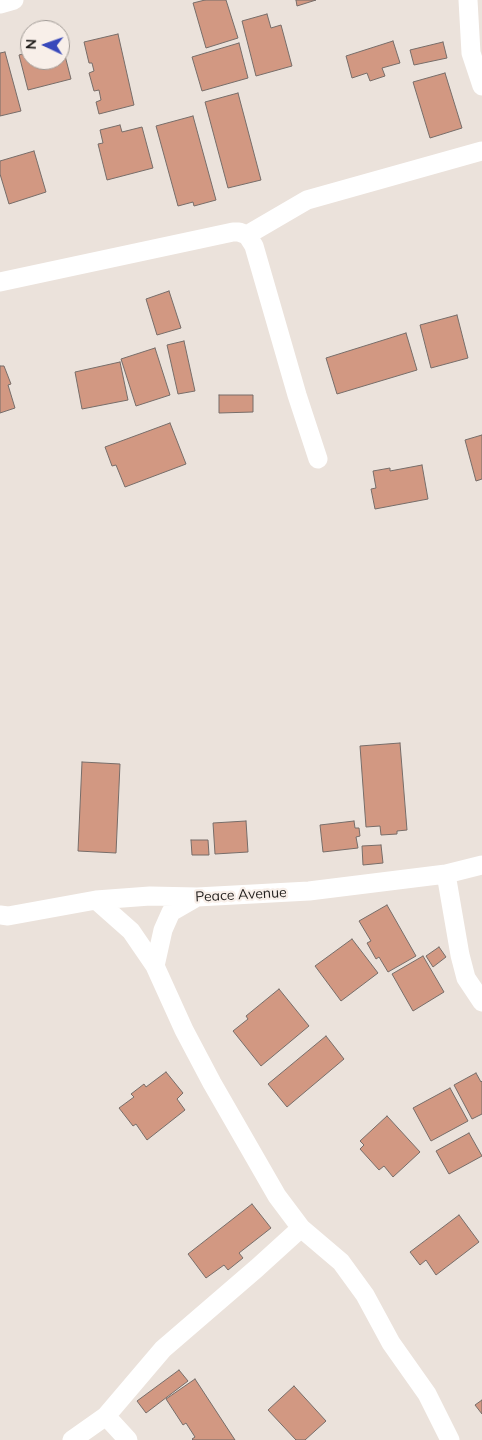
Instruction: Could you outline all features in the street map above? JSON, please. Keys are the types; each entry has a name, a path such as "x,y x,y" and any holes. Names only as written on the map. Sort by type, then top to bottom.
{"street":[{"path":"0,4 14,0"},
{"path":"468,0 471,53 482,86"},
{"path":"247,235 307,200 482,150"},
{"path":"0,282 233,232 247,235 254,246 318,459"},
{"name":"Peace Avenue","path":"0,915 8,916 96,900 150,896 197,897 309,891 446,874 482,865"},
{"path":"446,874 460,955 466,978 482,1002"},
{"path":"155,966 163,930 171,912 197,897"},
{"path":"96,900 131,931 155,966 184,1030 212,1083 278,1196 301,1228 341,1262 365,1295 391,1343 427,1394 450,1440"},
{"path":"72,1440 106,1416 162,1349 301,1228"},
{"path":"106,1416 128,1440"}],"building":[{"path":"205,0 226,0 238,38 206,48 193,3"},
{"path":"296,0 316,0 297,6"},
{"path":"267,14 271,28 281,25 292,66 256,76 242,21"},
{"path":"118,34 134,105 99,114 96,102 101,100 99,90 94,91 89,73 94,71 92,63 89,63 84,42"},
{"path":"393,41 400,63 382,68 385,76 370,81 367,73 352,78 346,56"},
{"path":"443,42 447,58 414,65 410,50"},
{"path":"239,43 248,78 202,91 192,57"},
{"path":"5,52 21,111 0,116 0,53"},
{"path":"23,70 69,70 71,79 28,90"},
{"path":"445,73 462,128 430,138 413,82"},
{"path":"238,93 261,180 228,188 205,102"},
{"path":"193,116 216,200 194,206 193,202 178,206 156,126"},
{"path":"120,125 122,132 142,127 153,168 107,180 98,144 103,143 100,130"},
{"path":"34,151 46,192 9,204 0,174 0,161"},
{"path":"169,291 181,328 157,335 146,299"},
{"path":"457,315 468,358 431,368 420,325"},
{"path":"406,333 417,370 337,394 326,358"},
{"path":"184,341 195,391 178,394 167,345"},
{"path":"155,348 170,395 136,406 121,359"},
{"path":"120,362 128,400 82,409 75,372"},
{"path":"0,366 4,366 11,384 8,385 15,408 0,413"},
{"path":"219,395 253,395 253,412 219,413"},
{"path":"170,423 186,464 125,487 116,465 112,466 105,447"},
{"path":"482,435 482,479 476,481 465,440"},
{"path":"422,465 428,499 375,509 371,489 376,488 373,471 390,468 390,471"},
{"path":"400,743 407,830 397,831 397,834 381,835 380,826 366,827 360,746"},
{"path":"82,762 120,764 116,853 78,851"},
{"path":"246,821 248,852 215,854 213,823"},
{"path":"354,821 355,828 359,828 360,836 356,837 358,848 323,852 320,825"},
{"path":"191,840 208,840 209,855 192,855"},
{"path":"381,845 383,863 363,865 362,846"},
{"path":"387,905 416,956 388,972 379,957 376,959 367,943 371,941 359,921"},
{"path":"352,939 378,973 341,1001 315,966"},
{"path":"439,947 446,957 433,967 426,956"},
{"path":"423,956 444,992 413,1011 392,974"},
{"path":"279,989 309,1026 261,1066 233,1031 248,1019 246,1016"},
{"path":"326,1036 344,1059 287,1107 268,1084"},
{"path":"166,1072 183,1093 177,1099 185,1110 147,1140 136,1124 133,1126 119,1108 134,1097 131,1094 144,1084 146,1087"},
{"path":"476,1073 482,1081 482,1114 472,1119 454,1085"},
{"path":"450,1088 468,1121 431,1141 413,1108"},
{"path":"387,1116 420,1152 393,1177 384,1166 379,1170 360,1149 364,1145 360,1141"},
{"path":"469,1133 482,1156 449,1174 436,1151"},
{"path":"252,1204 271,1228 239,1253 243,1258 228,1270 224,1265 206,1278 188,1254"},
{"path":"459,1215 479,1242 436,1275 426,1260 420,1265 410,1252"},
{"path":"179,1370 188,1381 146,1413 137,1401"},
{"path":"195,1379 235,1440 192,1439 195,1437 186,1423 183,1425 166,1399"},
{"path":"294,1386 326,1421 305,1440 296,1440 268,1410"},
{"path":"482,1400 482,1414 475,1405"}]}
